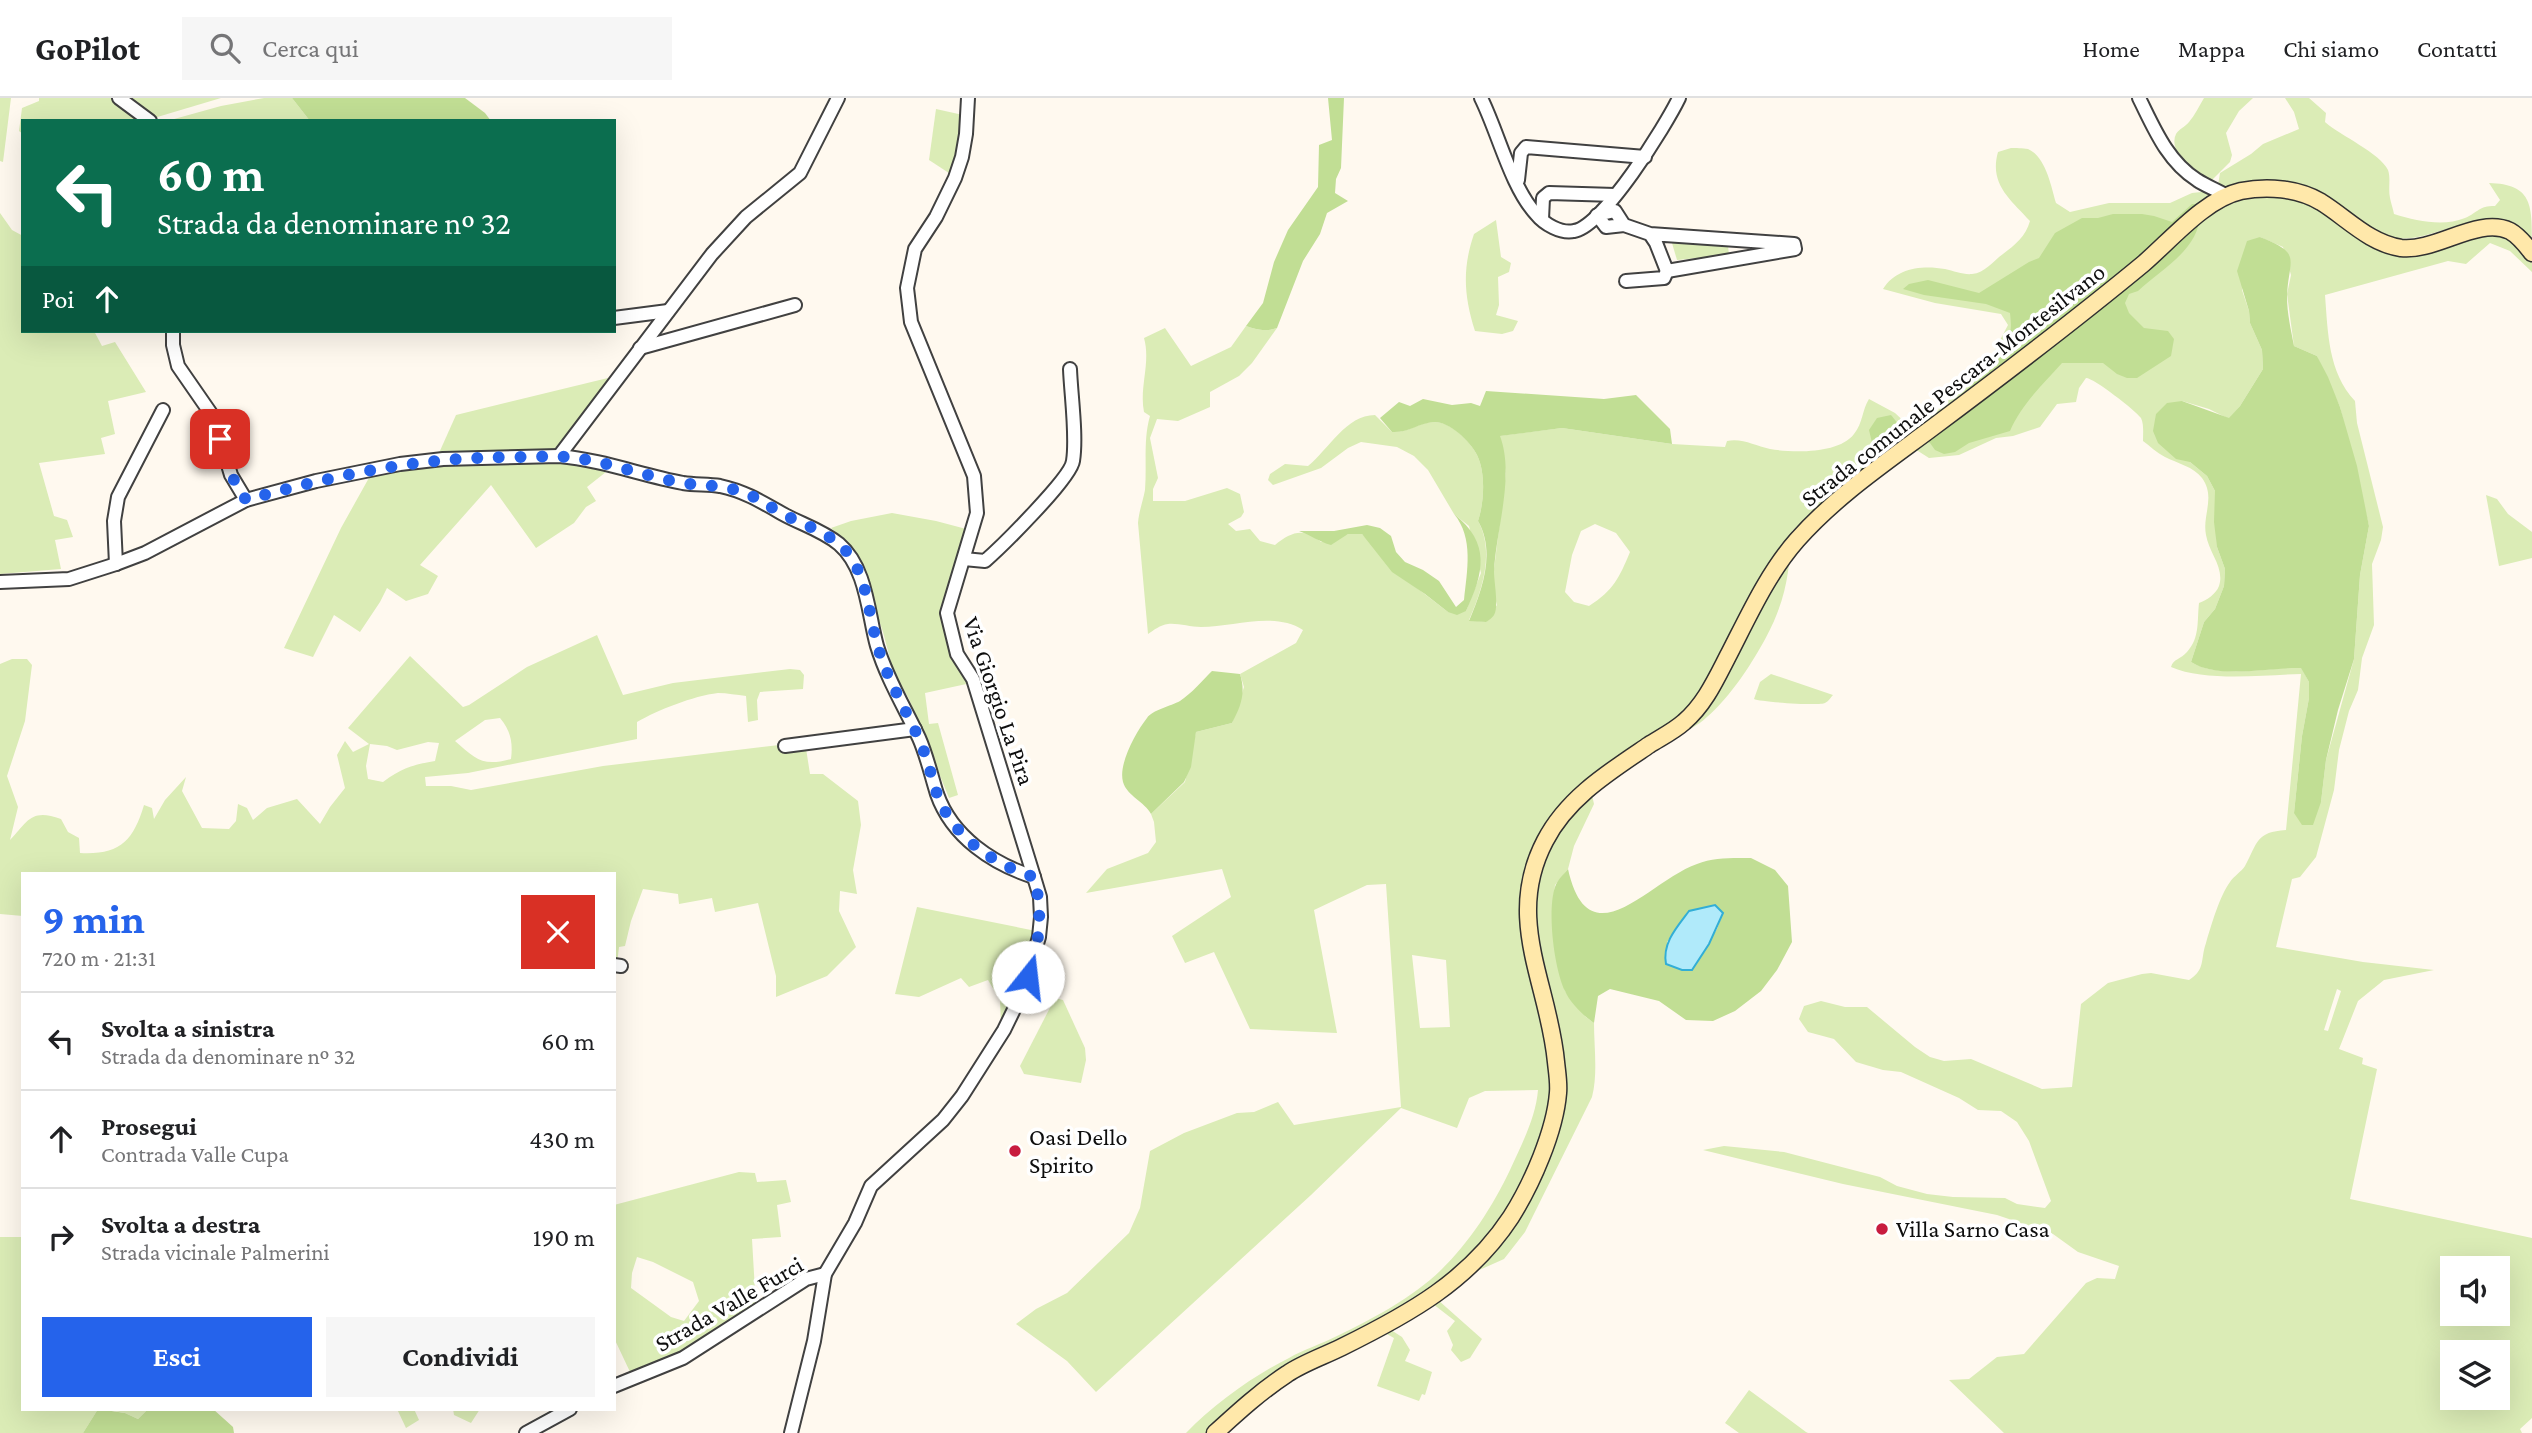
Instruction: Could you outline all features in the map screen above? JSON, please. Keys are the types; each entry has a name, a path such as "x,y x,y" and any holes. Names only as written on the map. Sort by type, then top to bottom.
{"street":[{"path":"119,98 147,119"},
{"path":"559,456 712,254 746,217 800,173 838,98"},
{"name":"Via Giorgio La Pira","path":"825,1274 855,1223 871,1186 943,1119 973,1079 1004,1030 1023,991 1039,937 1041,917 1034,877 973,679 957,654 947,613 977,513 974,476 911,322 907,288 915,249 936,216 962,157 968,98"},
{"path":"1481,98 1518,184 1535,214 1563,231 1584,228 1615,195 1645,157 1679,98"},
{"path":"2138,98 2154,131 2179,164 2195,179 2227,196"},
{"path":"1518,184 1521,153 1525,147 1645,157"},
{"name":"Strada comunale Pescara-Montesilvano","path":"1215,1433 1289,1372 1422,1304 1473,1265 1511,1216 1538,1162 1552,1121 1558,1091 1550,1024 1536,974 1528,930 1527,910 1533,871 1542,846 1558,819 1581,794 1608,772 1683,723 1707,696 1768,580 1795,542 1843,495 2049,340 2202,212 2237,192 2269,188 2297,193 2322,203 2372,237 2400,247 2429,245 2493,227 2513,233 2532,253"},
{"path":"1542,219 1543,198 1549,192 1615,195"},
{"path":"1597,215 1606,228 1624,225 1650,234 1794,244 1795,249 1667,271"},
{"path":"1626,281 1664,278 1667,271 1650,234"},
{"path":"640,349 795,305"},
{"path":"616,318 668,312"},
{"path":"173,333 178,366 214,418 231,475 246,500"},
{"path":"964,559 985,561 1001,547 1053,491 1073,463 1070,369"},
{"path":"116,564 114,521 118,496 163,410"},
{"path":"570,443 578,458"},
{"path":"0,582 69,579 132,559 246,500 316,481 400,464 443,459 559,456 685,483 740,491 757,497 839,544 850,557 859,575 887,674 925,751 938,795 958,828 989,858 1034,877"},
{"path":"785,746 915,729"},
{"path":"791,1433 814,1341 825,1274"},
{"name":"Strada Valle Furci","path":"616,1385 683,1359 806,1279 825,1274"},
{"path":"526,1433 566,1411"}],"green space":[{"path":"0,98 11,98 3,162 0,161"},
{"path":"39,98 115,98 122,103 121,109 138,119 21,119 21,132 19,131 22,108 39,101"},
{"path":"125,98 221,98 154,118"},
{"path":"264,98 292,98 308,119 174,119"},
{"path":"292,98 465,98 490,119 308,119"},
{"path":"1328,98 1344,98 1341,168 1336,179 1335,193 1348,201 1327,213 1320,234 1303,261 1277,328 1262,330 1246,326 1263,303 1274,262 1288,230 1318,187 1319,145 1332,140"},
{"path":"2204,98 2253,98 2239,111 2226,133 2232,155 2230,162 2210,182 2185,162 2174,141 2176,134 2191,119"},
{"path":"2285,98 2309,98 2326,113 2325,122 2384,164 2389,173 2389,195 2394,214 2430,222 2457,221 2482,208 2495,206 2500,200 2489,183 2503,184 2522,192 2527,199 2532,241 2506,222 2495,219 2468,223 2423,236 2396,238 2373,230 2320,194 2292,183 2263,181 2223,187 2218,185 2220,173 2263,144 2299,129 2294,112"},
{"path":"936,109 963,115 962,138 952,175 929,160"},
{"path":"2011,148 2028,149 2043,165 2056,203 2070,212 2109,203 2170,203 2192,193 2210,191 2293,196 2313,205 2378,246 2493,230 2502,231 2532,258 2532,272 2510,251 2490,243 2466,264 2448,261 2325,295 2334,365 2346,390 2355,401 2357,423 2383,527 2372,564 2374,625 2362,658 2358,690 2349,711 2339,750 2334,790 2316,857 2300,877 2292,879 2276,947 2363,962 2434,970 2384,980 2358,1001 2339,1049 2363,1058 2362,1064 2377,1069 2350,1199 2532,1238 2532,1418 2520,1429 2522,1433 2004,1433 1949,1380 1969,1379 1997,1357 2024,1354 2086,1283 2097,1278 2115,1279 2119,1266 2078,1252 2053,1234 1997,1215 1843,1184 1703,1150 1724,1146 1784,1152 1880,1177 1897,1186 1927,1194 2005,1198 2017,1204 2045,1208 2051,1201 2029,1141 2017,1122 2001,1111 1978,1110 1959,1098 1901,1072 1856,1062 1834,1039 1808,1032 1799,1019 1804,1006 1821,1001 1845,1007 1867,1007 1930,1057 1944,1061 1971,1059 2042,1089 2072,1087 2081,1004 2108,983 2142,974 2151,973 2189,980 2194,976 2200,968 2213,920 2226,888 2245,866 2263,836 2286,830 2301,674 2217,676 2200,675 2171,667 2194,641 2199,603 2216,592 2219,586 2220,573 2205,528 2208,499 2206,485 2195,471 2162,455 2143,441 2141,418 2124,402 2086,378 2079,388 2076,402 2057,404 2040,427 2013,436 1996,438 1959,455 1929,458 1918,451 1894,447 1833,493 1792,531 1786,582 1778,611 1752,662 1725,699 1696,726 1682,732 1654,731 1589,782 1594,804 1574,846 1568,869 1555,885 1552,910 1556,957 1565,991 1594,1023 1594,1088 1525,1232 1504,1259 1466,1276 1445,1281 1208,1433 1186,1433 1221,1401 1262,1373 1378,1315 1405,1299 1441,1270 1471,1236 1503,1184 1527,1131 1538,1090 1485,1091 1469,1098 1457,1128 1401,1108 1311,1195 1096,1392 1067,1361 1016,1324 1036,1309 1067,1293 1129,1233 1140,1208 1150,1151 1184,1133 1237,1113 1254,1112 1278,1102 1294,1125 1401,1107 1386,884 1367,885 1314,910 1337,1033 1250,1029 1214,952 1185,963 1172,936 1231,897 1222,869 1086,893 1107,869 1148,853 1156,842 1151,814 1185,782 1196,732 1232,723 1244,687 1240,674 1296,643 1303,630 1292,624 1253,621 1201,627 1168,624 1148,634 1138,523 1145,490 1146,443 1150,416 1144,412 1143,403 1146,357 1144,338 1165,328 1191,366 1231,347 1246,326 1261,330 1277,328 1252,363 1239,376 1210,392 1210,407 1178,421 1157,419 1150,438 1158,478 1153,489 1153,501 1185,501 1227,488 1240,494 1244,512 1241,517 1228,524 1236,531 1250,529 1260,541 1275,545 1298,533 1309,534 1321,542 1348,534 1362,534 1413,585 1448,612 1466,611 1481,573 1469,526 1454,514 1428,470 1414,456 1397,447 1361,442 1321,468 1273,485 1268,480 1270,474 1285,464 1308,466 1338,434 1365,416 1375,415 1392,432 1434,422 1447,425 1459,433 1474,450 1482,470 1483,497 1478,521 1486,545 1485,571 1469,620 1486,622 1497,605 1494,569 1506,473 1499,436 1562,428 1672,444 1725,447 1727,441 1738,441 1770,449 1803,451 1827,449 1847,441 1857,430 1869,399 1895,413 1910,427 1936,412 1990,359 2008,325 2001,314 1935,303 1883,289 1895,276 1919,268 1977,273 2020,240 2030,221 2003,190 1996,173 1998,152","holes":["2260,237 2283,247 2291,275 2287,294 2294,346 2317,356 2340,407 2369,526 2360,575 2354,659 2326,760 2321,802 2294,813 2309,698 2309,682 2301,667 2230,671 2202,667 2191,662 2204,622 2215,609 2224,586 2225,569 2217,547 2215,491 2207,476 2190,462 2182,401 2209,409 2229,419 2263,369 2262,350 2250,323 2242,290","1595,524 1616,533 1630,552 1615,583 1589,606 1574,602 1565,592 1572,555 1581,531","1412,955 1446,960 1450,1027 1420,1028","2337,989 2341,991 2328,1031 2324,1030"]},
{"path":"2192,204 2199,204 2200,219 2190,243 2171,264 2138,291 2129,294 2125,303 2129,313 2144,328 2168,331 2174,339 2171,356 2137,378 2117,374 2103,363 2062,363 2026,404 2010,431 1969,443 1955,452 1944,454 1935,450 1930,443 1912,436 1889,445 1873,447 1869,430 1877,418 1891,415 1900,426 1908,429 1932,419 1978,378 2001,350 2010,333 2010,313 1986,304 1924,295 1903,289 1909,284 1928,280 1979,293 2039,258 2055,233 2082,218 2142,214 2172,222"},
{"path":"0,213 12,230 21,235 21,333 95,333 102,346 115,342 146,392 108,401 115,434 101,438 105,454 39,463 54,516 67,520 73,537 55,540 61,569 0,574"},
{"path":"1496,220 1501,257 1511,263 1509,272 1498,277 1499,305 1496,315 1518,321 1513,331 1502,334 1475,331 1466,282 1474,234"},
{"path":"2260,237 2288,253 2290,266 2287,303 2294,346 2317,356 2328,377 2340,407 2357,466 2369,526 2360,575 2354,659 2338,710 2326,760 2321,802 2313,825 2302,825 2294,813 2309,698 2309,682 2301,668 2230,672 2202,667 2191,662 2204,622 2215,609 2224,586 2225,569 2217,547 2214,522 2215,491 2207,476 2190,462 2176,459 2158,443 2153,431 2156,414 2167,403 2182,401 2229,418 2240,406 2263,369 2262,350 2250,323 2237,271 2247,241"},
{"path":"1672,243 1728,246 1729,255 1677,260"},
{"path":"612,377 560,446 549,450 439,453 456,415"},
{"path":"1486,391 1604,399 1636,395 1670,429 1672,444 1562,428 1500,436 1506,468 1505,485 1495,555 1495,611 1493,617 1486,622 1469,621 1482,584 1486,558 1486,545 1478,521 1483,488 1482,470 1477,455 1465,438 1446,425 1434,422 1392,432 1380,418 1399,402 1410,406 1423,399 1452,405 1471,403 1480,406"},
{"path":"560,460 611,468 587,487 596,501 586,507 574,523 536,548 491,485 420,565 438,576 428,594 406,601 387,588 360,632 334,615 313,657 284,648 341,528 370,476 457,461"},
{"path":"2486,495 2497,499 2508,514 2532,532 2532,558 2499,566"},
{"path":"892,513 970,530 945,612 971,683 925,693 929,724 938,723 958,795 949,798 909,699 893,670 858,559 846,541 831,528"},
{"path":"1454,514 1474,536 1481,559 1477,584 1466,611 1457,615 1448,612 1392,572 1362,534 1348,534 1331,545 1299,531 1334,531 1367,525 1380,528 1391,536 1396,552 1405,562 1439,581 1456,607 1464,600 1468,555 1464,533"},
{"path":"597,635 623,695 673,683 800,670 804,675 803,689 760,692 757,700 758,720 748,722 746,696 721,693 708,695 676,704 637,722 637,739 468,773 425,777 426,786 451,786 471,790 603,766 805,742 810,774 823,774 858,801 861,825 853,870 857,894 840,891 839,911 856,947 827,976 776,997 776,976 758,903 715,912 712,898 679,904 678,894 643,889 625,946 619,947 616,972 616,872 21,872 21,916 0,914 0,664 12,659 27,659 32,665 25,721 7,776 18,807 10,840 31,818 51,816 61,819 68,832 79,838 80,853 105,852 122,844 135,828 144,805 152,808 154,819 165,800 186,777 182,791 202,828 229,829 236,821 238,804 247,808 253,820 267,808 297,799 320,824 345,788 337,755 345,741 353,752 369,744 348,728 410,656 463,707 527,667","holes":["500,718 507,728 512,748 511,759 486,762 455,741 485,720","428,742 439,743 435,761 408,768 383,782 368,779 366,766 370,744 397,750"]},
{"path":"1212,671 1240,674 1242,699 1238,711 1232,723 1196,732 1191,767 1184,782 1151,814 1128,791 1123,782 1123,766 1129,748 1149,715 1180,701"},
{"path":"1771,674 1833,695 1821,704 1754,699 1760,682"},
{"path":"1751,858 1775,870 1788,886 1792,942 1777,970 1761,991 1735,1011 1713,1021 1686,1020 1659,1001 1610,989 1598,996 1594,1023 1574,1005 1561,981 1552,924 1555,887 1568,869 1578,896 1590,910 1606,913 1623,908 1697,864 1717,859","holes":["1689,911 1723,913 1717,929 1692,969 1667,942"]},
{"path":"917,907 1036,931 1025,977 1001,1024 1000,1000 988,980 969,987 961,978 919,997 895,994"},
{"path":"1055,998 1063,1000 1085,1048 1086,1060 1081,1083 1024,1074 1020,1066"},
{"path":"739,1172 755,1173 757,1182 786,1180 791,1202 777,1205 781,1237 752,1239 756,1308 689,1349 631,1374 616,1342 616,1204","holes":["637,1257 693,1282 699,1301 684,1321 671,1317 631,1288"]},
{"path":"0,1237 21,1237 21,1411 97,1411 83,1433 0,1433"},
{"path":"1438,1300 1482,1339 1470,1358 1461,1362 1451,1350 1453,1345 1447,1331 1455,1321 1433,1304"},
{"path":"1391,1330 1402,1337 1410,1350 1405,1361 1432,1372 1425,1395 1422,1394 1419,1401 1377,1386 1394,1338 1385,1333"},
{"path":"1749,1390 1808,1433 1739,1433 1725,1423"},
{"path":"97,1411 125,1413 138,1419 146,1411 215,1411 233,1427 234,1433 83,1433"},
{"path":"114,1411 146,1411 138,1419"},
{"path":"398,1411 415,1411 419,1420 406,1428"},
{"path":"453,1411 479,1411 471,1423 454,1415"}],"water":[{"path":"1715,905 1723,913 1709,944 1692,970 1682,970 1666,964 1668,942 1689,911"}],"place":[{"name":"Oasi Dello Spirito","path":"1015,1151"},
{"name":"Villa Sarno Casa","path":"1882,1229"}],"route":[{"path":"220,439 231,475 246,500 316,481 400,464 481,457 559,456 607,463 685,483 740,491 757,497 839,544 850,557 859,575 887,674 925,751 938,795 950,819 965,837 989,858 1034,877 1040,897 1041,917 1039,937 1028,977"}]}
